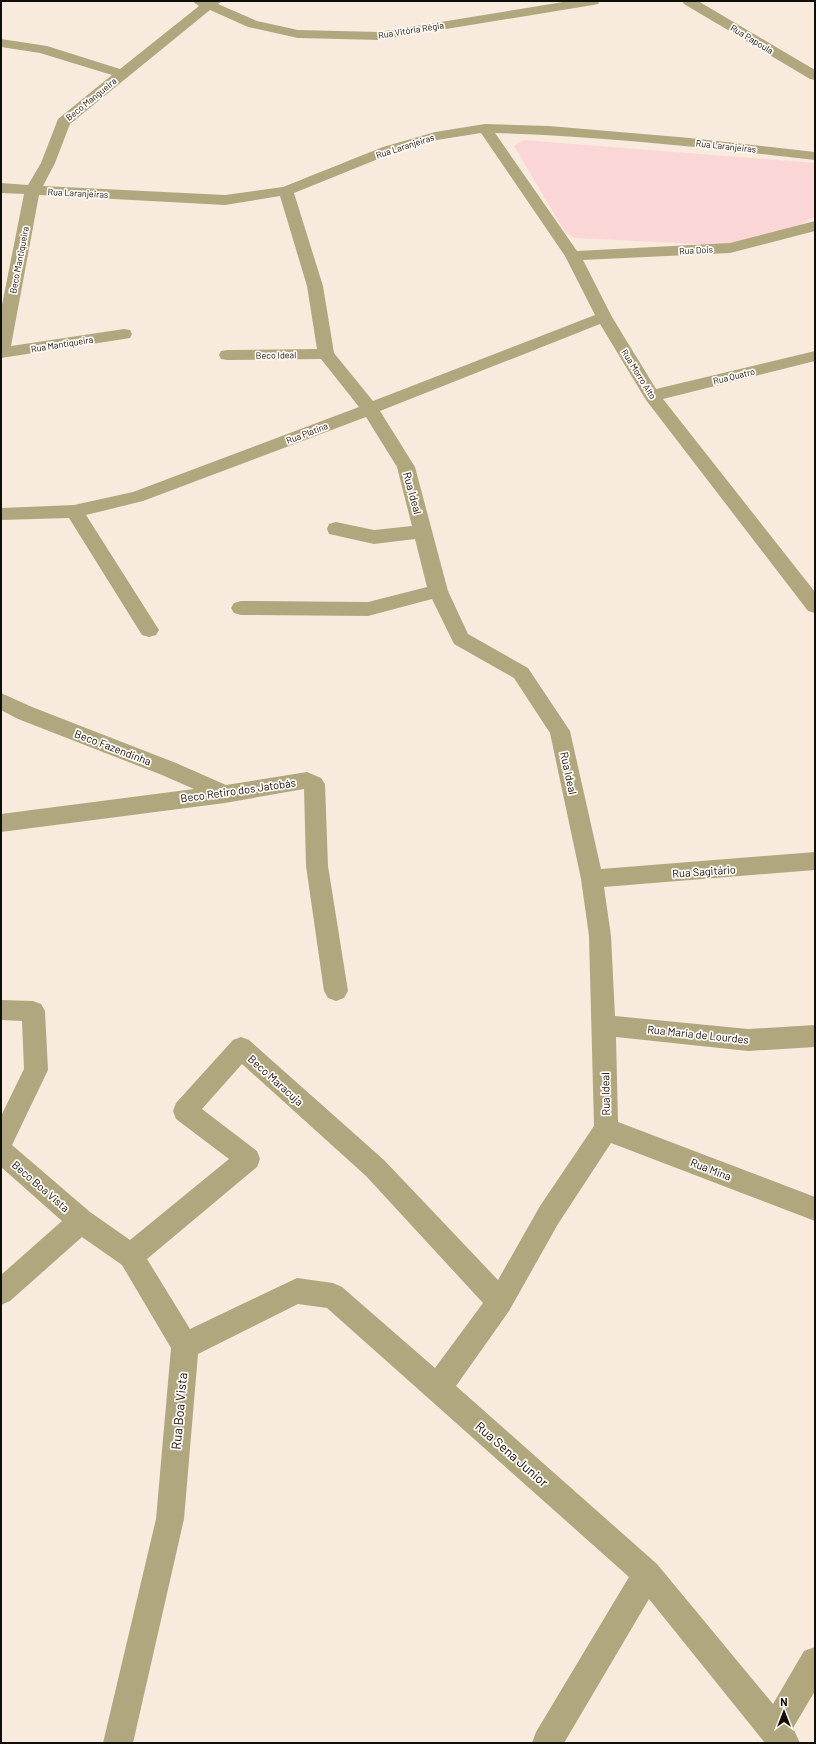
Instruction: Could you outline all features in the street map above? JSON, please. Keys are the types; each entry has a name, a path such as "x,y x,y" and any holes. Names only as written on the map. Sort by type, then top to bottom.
{"street":[{"name":"Rua Vitória Régia","path":"207,2 253,24 298,34 379,36 594,1"},
{"name":"Rua Papoula","path":"688,1 815,76"},
{"name":"Beco Mangueira","path":"32,191 48,163 63,122 207,2"},
{"name":"Beco Mangueira","path":"1,43 42,49 122,74"},
{"name":"Rua Laranjeiras","path":"1,188 32,191 225,200 286,191 388,150 436,136 485,128 549,130 815,156"},
{"name":"Rua Morro Alto","path":"485,128 574,256 604,317 652,396 813,601"},
{"name":"Beco Mantiqueira","path":"1,353 32,191"},
{"name":"Rua Ideal","path":"286,191 315,286 326,354 370,409 406,467 438,591 461,639 521,673 560,731 592,879 600,936 604,1025 606,1128 549,1215 500,1302 437,1389"},
{"name":"Rua Dois","path":"574,256 730,248 797,232 815,226"},
{"name":"Rua Platina","path":"1,514 74,511 137,497 370,409 604,317"},
{"name":"Rua Mantiqueira","path":"1,353 124,334"},
{"name":"Beco Ideal","path":"226,355 326,354"},
{"name":"Rua Quatro","path":"652,396 815,356"},
{"path":"74,511 149,630"},
{"path":"336,529 374,537 422,531"},
{"path":"241,608 368,609 438,591"},
{"name":"Beco Fazendinha","path":"1,701 25,713 169,769 225,794"},
{"name":"Beco Retiro dos Jatobás","path":"2,829 57,814 225,794 307,780 314,784 317,866 336,991"},
{"name":"Rua Sagitário","path":"592,879 815,861"},
{"path":"1,1010 33,1011 36,1070 1,1142"},
{"name":"Rua Maria de Lourdes","path":"604,1025 748,1040 815,1036"},
{"name":"Beco Maracuja","path":"131,1256 248,1159 185,1111 241,1048 375,1168 500,1302"},
{"name":"Rua Mina","path":"606,1128 815,1209"},
{"name":"Beco Boa Vista","path":"1,1151 81,1221"},
{"path":"1,1292 81,1221 131,1256 185,1346"},
{"name":"Rua Sena Junior","path":"185,1346 298,1291 333,1296 437,1389 550,1486 647,1574 780,1736"},
{"name":"Rua Boa Vista","path":"118,1743 170,1519 185,1346"},
{"path":"547,1743 647,1574"},
{"path":"780,1736 815,1662"}],"shaded area":[{"path":"523,140 815,163 815,216 792,230 723,245 574,238 565,232 514,146"}]}
